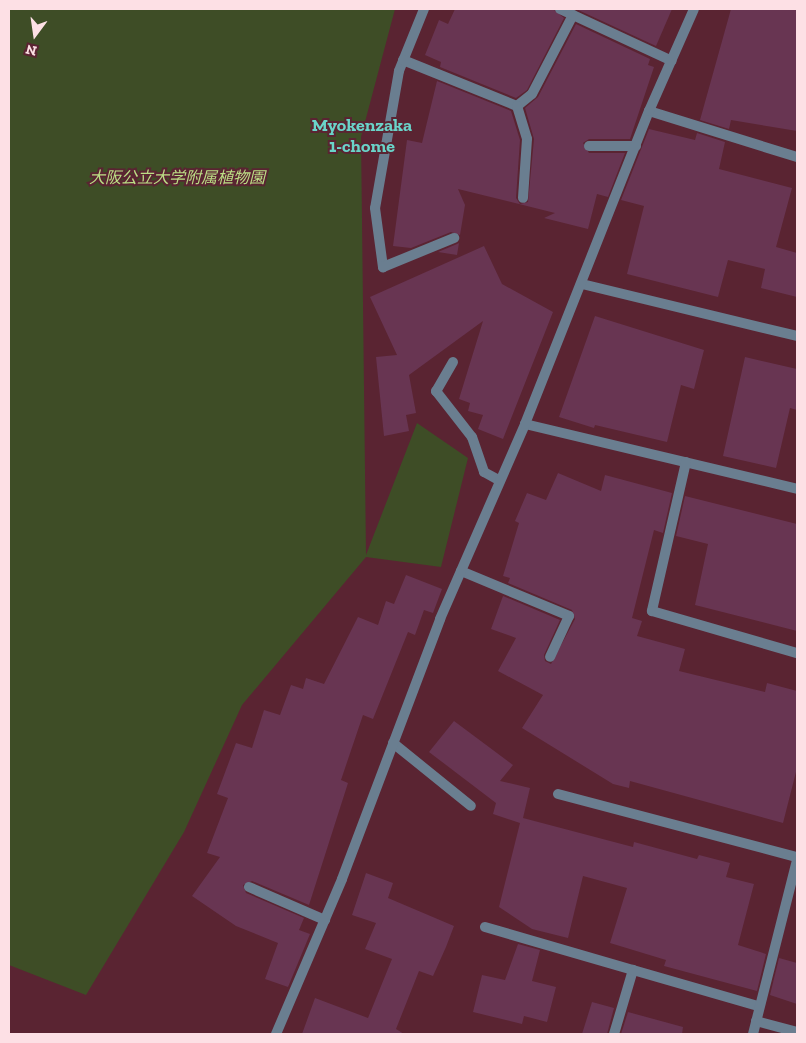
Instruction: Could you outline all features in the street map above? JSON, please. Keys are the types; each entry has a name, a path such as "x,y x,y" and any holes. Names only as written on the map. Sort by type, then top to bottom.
{"street":[{"path":"424,9 403,60 375,208 383,267 454,238"},
{"path":"560,9 672,61"},
{"path":"276,1034 325,920 461,571 525,424 649,111 694,9"},
{"path":"517,106 532,94 574,15"},
{"path":"403,60 517,106 528,139 523,198"},
{"path":"649,111 797,157"},
{"path":"589,146 636,146"},
{"path":"582,284 797,336"},
{"path":"454,362 436,392 472,437 484,472 500,481"},
{"path":"525,424 797,489"},
{"path":"686,462 652,611 797,653"},
{"path":"461,571 569,616 550,656"},
{"path":"393,742 471,806"},
{"path":"558,794 797,858 793,894 758,1006 753,1034"},
{"path":"249,887 325,920"},
{"path":"485,927 758,1006"},
{"path":"614,1034 633,970"},
{"path":"756,1021 797,1032"}],"green space":[{"name":"大阪公立大学附属植物園","path":"9,9 395,9 361,137 366,555 417,423 468,458 441,567 366,557 242,705 184,832 86,995 9,965"}],"building":[{"path":"455,9 553,9 564,18 527,90 516,98 440,67 441,62 425,55 439,20 448,24"},
{"path":"576,9 672,9 656,46"},
{"path":"731,9 797,9 797,131 731,120 729,129 700,120"},
{"path":"576,24 650,59 648,65 654,67 630,139 589,139 583,143 589,153 625,153 608,197 597,194 588,229 544,218 555,213 458,189 465,205 460,235 451,232 411,248 393,246 407,140 422,143 437,81 511,111 520,140 516,198 520,204 528,202 534,139 525,108 538,97"},
{"path":"649,129 695,140 697,133 725,142 719,169 792,188 776,247 797,253 797,297 761,288 765,269 728,260 718,297 627,274 644,206 621,200"},
{"path":"459,243 457,255 438,252 457,244"},
{"path":"484,246 502,284 553,312 503,439 478,429 483,415 468,411 470,403 459,399 483,321 409,375 416,413 406,415 409,431 384,436 376,357 397,355 370,297"},
{"path":"595,316 704,350 694,389 681,385 667,442 595,425 594,428 559,417"},
{"path":"745,357 797,369 797,410 790,408 776,468 723,456"},
{"path":"558,473 601,491 605,475 672,493 663,533 654,530 632,618 642,621 637,636 685,649 679,671 765,692 767,683 797,691 797,768 783,823 630,781 629,788 613,784 522,728 543,695 498,671 516,638 491,629 503,596 560,620 544,655 545,661 551,664 575,619 572,610 508,583 510,578 503,576 519,523 515,521 527,493 546,500"},
{"path":"685,496 797,524 797,631 695,605 708,544 676,536"},
{"path":"406,575 442,589 433,613 424,610 415,635 408,632 373,719 363,715 341,780 348,783 309,905 252,881 243,885 246,893 304,918 299,930 310,934 288,987 265,979 278,943 236,926 192,896 220,857 207,853 228,798 217,794 236,743 252,748 264,710 280,715 291,685 303,689 306,678 324,684 358,617 378,625 386,601 394,604"},
{"path":"454,721 513,765 500,781 530,788 523,818 633,847 634,842 697,859 699,855 730,863 726,877 754,884 738,945 766,954 757,991 664,966 666,960 610,943 627,888 583,876 568,938 532,929 499,907 520,823 493,814 496,803 429,752"},
{"path":"366,873 393,883 388,898 454,926 446,947 433,976 419,971 396,1029 404,1034 302,1034 315,998 368,1018 392,959 365,949 376,923 352,915"},
{"path":"518,944 540,950 532,981 556,987 547,1022 524,1016 522,1024 473,1012 482,975 505,980"},
{"path":"779,958 797,963 797,1004 770,995"},
{"path":"592,1002 614,1008 607,1034 582,1034"},
{"path":"628,1012 683,1027 682,1034 621,1034"}],"district":[{"name":"Myokenzaka 1-chome","path":"362,136"}]}
